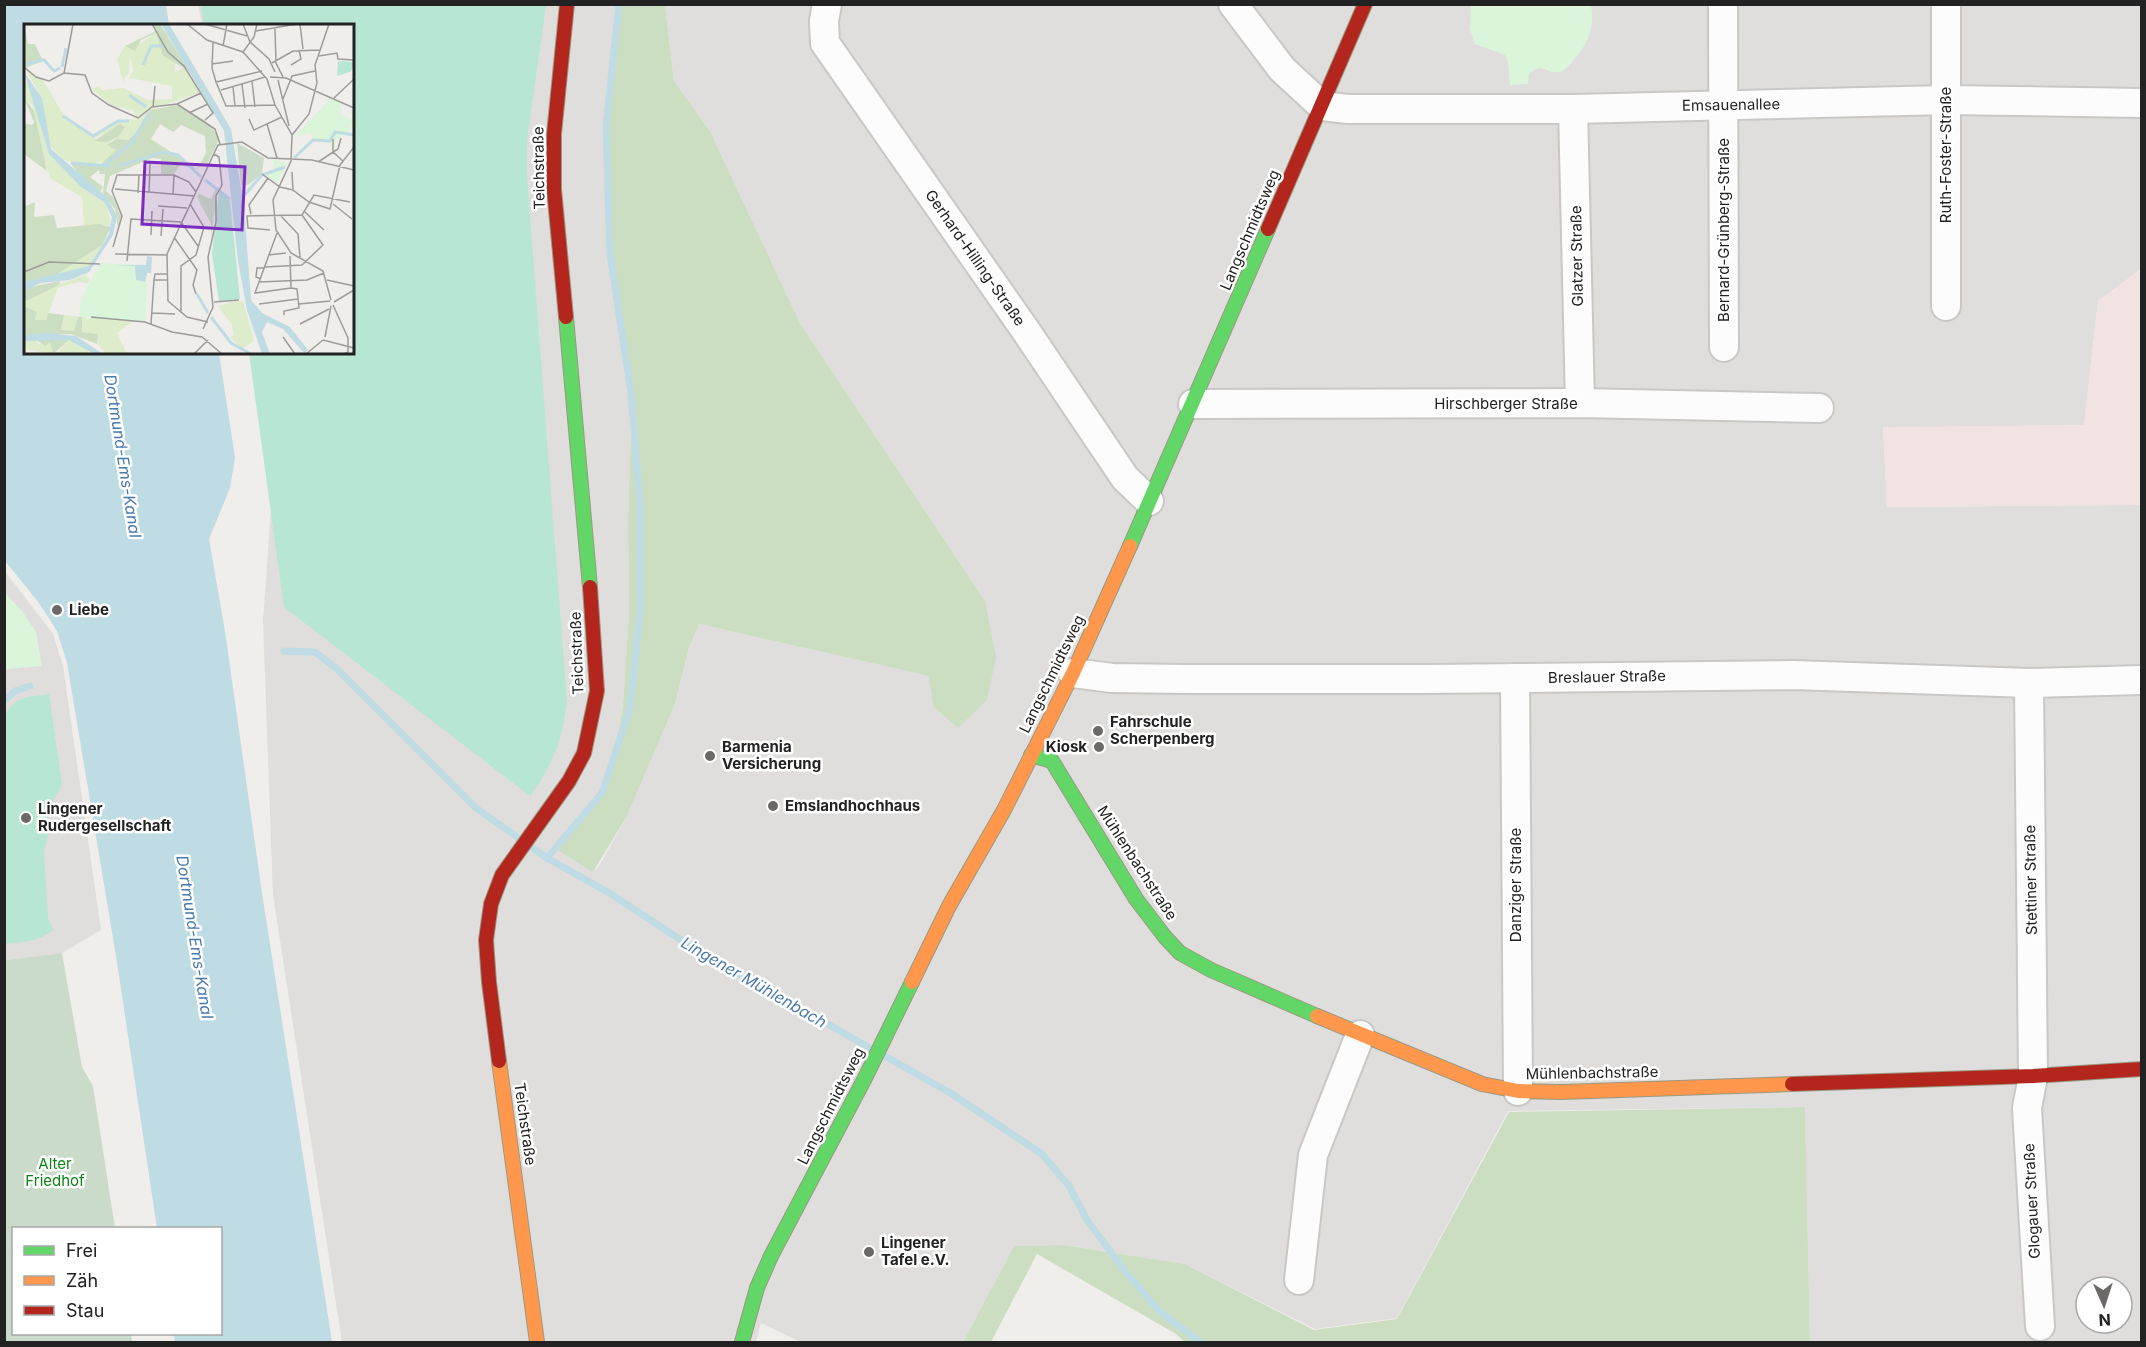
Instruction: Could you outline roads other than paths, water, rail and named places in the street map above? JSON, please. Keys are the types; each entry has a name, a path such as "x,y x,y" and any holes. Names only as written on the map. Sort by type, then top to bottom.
{"street":[{"name":"Teichstraße","path":"537,1342 489,982 486,940 491,904 502,875 569,781 584,753 597,691 593,619 554,189 554,134 567,4"},
{"name":"Gerhard-Hilling-Straße","path":"827,4 824,21 825,44 1026,331 1125,478 1149,501"},
{"path":"1233,4 1282,69 1322,106"},
{"name":"Langschmidtsweg","path":"741,1342 757,1288 771,1256 896,1016 949,906 1004,810 1073,674 1193,404 1365,4"},
{"name":"Bernard-Grünberg-Straße","path":"1723,4 1724,347"},
{"name":"Ruth-Foster-Straße","path":"1946,4 1946,306"},
{"name":"Emsauenallee","path":"1322,106 1348,109 1573,109 1946,100 2142,103"},
{"name":"Glatzer Straße","path":"1573,109 1580,404"},
{"name":"Hirschberger Straße","path":"1193,404 1580,404 1819,408"},
{"name":"Breslauer Straße","path":"1073,674 1112,678 1187,679 1793,675 2029,683 2142,680"},
{"name":"Danziger Straße","path":"1515,678 1518,1091"},
{"name":"Stettiner Straße","path":"2029,683 2033,1076"},
{"name":"Mühlenbachstraße","path":"1031,755 1052,761 1136,898 1180,953 1211,970 1360,1035 1482,1084 1518,1091 1562,1092 2033,1076 2142,1069"},
{"path":"1299,1280 1313,1155 1360,1035"},
{"name":"Glogauer Straße","path":"2033,1076 2027,1108 2040,1326"}],"water":[{"name":"Dortmund-Ems-Kanal","path":"4,5 166,5 169,24 24,24 24,354 219,354 235,458 230,488 209,539 225,631 262,893 332,1342 175,1342 174,1335 222,1335 222,1227 157,1227 116,956 67,663 57,631 39,603 5,561"}],"waterway":[{"path":"547,858 602,793 630,708 640,612 640,504 631,393 610,254 606,126 619,4"},
{"name":"Lingener Mühlenbach","path":"284,651 315,652 337,669 476,808 517,837"},
{"name":"Lingener Mühlenbach","path":"4,701 15,691 30,686"},
{"name":"Lingener Mühlenbach","path":"531,847 611,894 690,946 870,1048"},
{"name":"Lingener Mühlenbach","path":"885,1056 952,1094 1042,1154 1069,1186 1087,1220 1125,1271 1159,1311 1200,1342"}],"place":[{"name":"Liebe","path":"57,610"},
{"name":"Fahrschule Scherpenberg","path":"1098,731"},
{"name":"Kiosk","path":"1099,747"},
{"name":"Barmenia Versicherung","path":"710,756"},
{"name":"Emslandhochhaus","path":"773,806"},
{"name":"Lingener Rudergesellschaft","path":"26,818"},
{"name":"Lingener Tafel e.V.","path":"869,1252"}],"park label":[{"name":"Alter Friedhof","path":"55,1172"}]}
